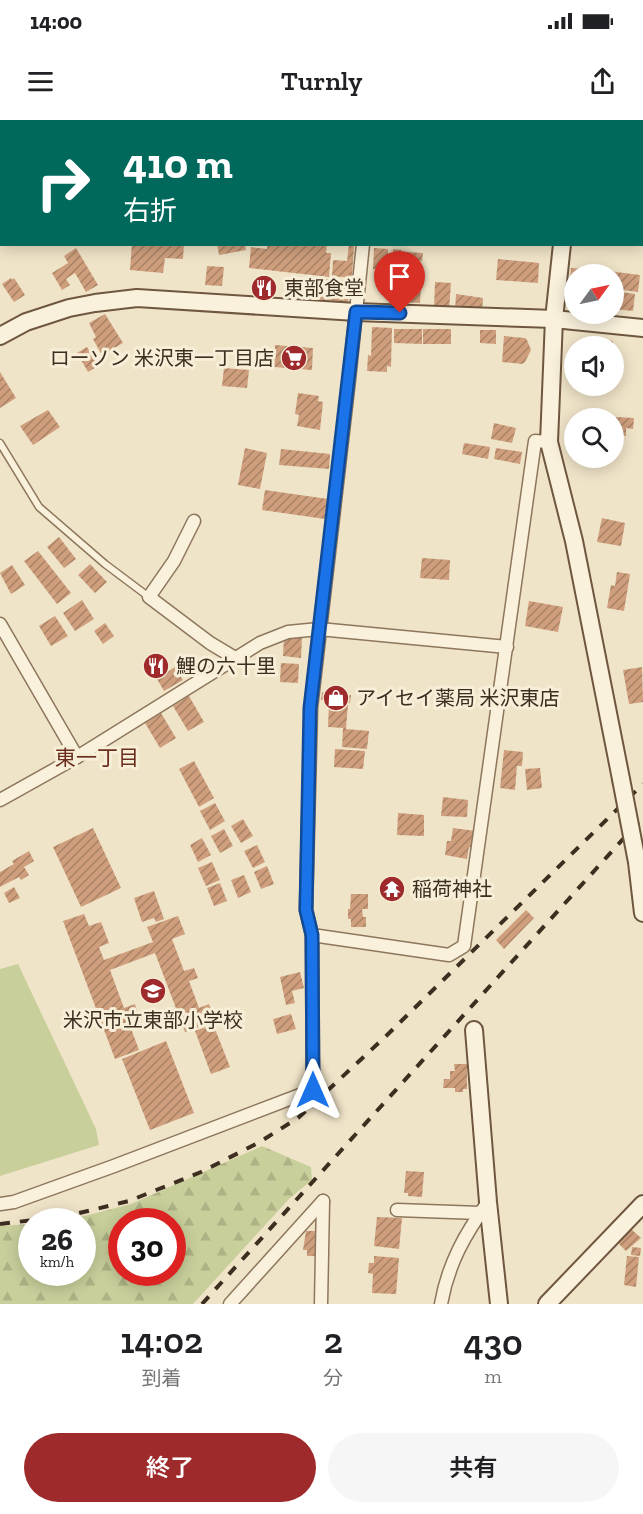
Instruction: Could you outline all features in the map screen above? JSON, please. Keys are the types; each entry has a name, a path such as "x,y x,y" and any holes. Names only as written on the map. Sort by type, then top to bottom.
{"street":[{"path":"0,1204 14,1202 114,1166 313,1090 312,935 306,910 310,708 350,380 363,246"},
{"path":"562,246 555,319 549,442 574,541 637,862 643,913"},
{"path":"0,336 26,322 69,308 137,298 356,312 555,319 643,328"},
{"path":"312,935 449,955 464,946 535,441 549,442"},
{"path":"194,521 174,561 149,597 210,643 235,658"},
{"path":"0,624 77,757"},
{"path":"0,800 77,757 260,643 288,632 319,629 507,647"},
{"path":"474,1030 484,1207 499,1304"},
{"path":"230,1304 323,1201 321,1304"},
{"path":"547,1304 643,1204"},
{"path":"397,1210 484,1207"},
{"path":"441,1304 444,1287 464,1237 484,1207"}],"lane":[{"path":"0,443 39,507 105,564 149,597"}],"green space":[{"path":"18,964 96,1129 99,1145 0,1176 0,969"},
{"path":"262,1146 311,1167 312,1180 289,1199 193,1304 0,1304 0,1226 18,1225 18,1286 96,1286 96,1213 108,1210 108,1286 186,1286 186,1208 115,1208 131,1204"}],"building":[{"path":"132,246 184,246 183,259 165,258 163,273 130,270"},
{"path":"217,246 245,246 246,250 219,255"},
{"path":"267,246 327,246 326,253 331,253 329,277 249,268 251,247 267,249"},
{"path":"349,246 354,246 352,278 332,276 333,260 347,261"},
{"path":"76,248 98,285 86,292 75,273 66,279 70,285 62,290 52,273 68,263 64,256"},
{"path":"374,248 388,249 388,254 393,255 393,249 401,250 401,257 406,257 407,252 423,253 422,261 416,260 415,267 412,267 411,281 395,280 396,275 383,274 383,269 373,269"},
{"path":"498,259 539,263 538,283 496,280"},
{"path":"207,266 224,267 222,286 205,285"},
{"path":"624,273 640,275 638,292 624,290"},
{"path":"11,278 12,280 14,278 25,295 14,302 2,284"},
{"path":"305,278 350,281 348,302 304,298"},
{"path":"255,280 273,282 272,293 254,291"},
{"path":"435,282 451,283 449,311 434,310"},
{"path":"393,286 421,288 420,303 392,304"},
{"path":"624,292 635,294 633,311 624,310"},
{"path":"456,294 483,298 482,312 455,311"},
{"path":"105,314 123,343 102,355 93,339 96,337 89,323"},
{"path":"372,327 392,328 391,367 387,366 387,372 367,371 368,355 371,356"},
{"path":"394,329 422,329 422,344 394,343"},
{"path":"423,329 451,329 451,344 423,344"},
{"path":"480,330 496,330 496,344 480,343"},
{"path":"504,336 527,340 531,350 525,362 522,364 502,362"},
{"name":"ローソン 米沢東一丁目店","path":"275,345 313,348 312,370 274,367"},
{"path":"87,347 98,366 88,372 77,353"},
{"path":"224,368 249,370 247,388 222,386"},
{"path":"0,372 16,398 0,408"},
{"path":"298,393 319,396 318,401 323,402 320,430 297,426 299,415 295,414"},
{"path":"48,410 60,427 33,445 20,426"},
{"path":"624,417 634,418 633,429 626,428 626,436 624,436"},
{"path":"494,423 516,428 512,443 491,439"},
{"path":"464,443 490,447 488,459 462,454"},
{"path":"245,448 267,453 260,489 238,485"},
{"path":"496,448 522,452 520,464 494,459"},
{"path":"281,449 330,454 329,469 279,465"},
{"path":"265,490 328,499 325,519 262,510"},
{"path":"602,518 625,523 621,546 597,542"},
{"path":"59,537 76,559 64,568 47,547"},
{"path":"38,551 71,593 57,604 24,561"},
{"path":"422,558 450,560 449,580 420,578"},
{"path":"90,564 107,582 95,593 78,575"},
{"path":"12,565 25,585 11,594 0,573"},
{"path":"617,572 630,574 624,611 607,608 611,585 615,586"},
{"path":"82,600 94,619 75,631 63,613"},
{"path":"529,601 563,607 558,632 525,626"},
{"path":"55,616 68,636 51,646 39,626"},
{"path":"105,623 114,636 103,644 94,631"},
{"path":"284,637 302,638 301,658 283,656"},
{"path":"281,663 299,664 298,683 280,682"},
{"path":"175,667 183,680 164,691 157,679"},
{"path":"642,667 643,702 629,704 623,670"},
{"name":"アイセイ薬局 米沢東店","path":"322,692 351,695 350,703 321,700"},
{"path":"189,696 204,722 188,731 173,706"},
{"path":"329,703 348,704 346,729 369,731 367,749 342,747 343,728 328,727"},
{"path":"161,713 176,738 160,748 145,723"},
{"path":"335,749 365,751 363,769 334,767"},
{"path":"504,750 523,752 522,766 517,766 515,790 500,788"},
{"path":"194,761 214,798 199,807 179,769"},
{"path":"540,768 542,788 527,790 525,769"},
{"path":"443,797 468,800 467,817 441,816"},
{"path":"215,803 225,821 210,830 200,811"},
{"path":"398,813 424,815 424,836 397,835"},
{"path":"243,819 253,836 241,843 231,826"},
{"path":"93,828 121,888 81,907 53,847"},
{"path":"453,828 476,831 473,848 469,847 467,859 445,855 447,841 451,841"},
{"path":"224,829 233,846 220,853 211,836"},
{"path":"202,838 211,855 198,862 190,845"},
{"path":"257,845 265,862 253,868 244,851"},
{"path":"29,851 34,861 24,867 29,875 21,880 19,877 0,887 0,872 14,864 12,861"},
{"path":"212,862 220,880 206,886 198,868"},
{"path":"267,866 274,884 261,889 254,872"},
{"path":"244,875 251,892 238,898 231,880"},
{"path":"220,883 227,901 214,906 207,888"},
{"path":"14,887 20,898 9,903 4,893"},
{"path":"154,891 164,919 156,922 154,918 142,922 134,898"},
{"path":"351,894 368,894 368,909 362,909 363,917 366,917 366,927 351,927 348,909 350,909"},
{"path":"526,910 534,918 504,949 496,940"},
{"path":"84,914 89,926 101,922 109,943 99,947 104,960 153,942 147,927 178,916 185,934 172,939 184,971 194,968 198,978 189,981 199,1008 209,1004 215,1021 185,1032 155,953 110,970 124,1008 135,1004 138,1014 127,1018 139,1050 115,1059 63,921"},
{"path":"300,972 304,988 292,991 295,1003 286,1005 280,977"},
{"path":"291,1014 296,1029 277,1034 273,1019"},
{"path":"213,1024 230,1067 211,1074 195,1031"},
{"path":"166,1041 194,1113 150,1130 122,1059"},
{"path":"454,1064 467,1064 467,1089 463,1089 463,1092 455,1092 455,1088 443,1088 444,1079 450,1079 450,1071 455,1071"},
{"path":"406,1171 424,1172 422,1197 408,1196 408,1193 404,1193"},
{"path":"377,1217 402,1218 399,1249 374,1246"},
{"path":"629,1227 641,1238 626,1251 616,1241"},
{"path":"306,1231 316,1231 317,1256 307,1256 307,1250 303,1250"},
{"path":"632,1247 641,1248 640,1256 631,1255"},
{"path":"374,1256 399,1258 396,1294 372,1293 373,1274 368,1273 369,1263 374,1263"},
{"path":"627,1256 639,1257 636,1287 624,1285"}],"railway":[{"path":"0,1224 67,1216 129,1201 201,1172 258,1143 298,1118 385,1037 643,784"},
{"path":"202,1304 643,817"}],"place":[{"name":"東部食堂","path":"264,288"},
{"name":"ローソン 米沢東一丁目店","path":"294,358"},
{"name":"鯉の六十里","path":"156,666"},
{"name":"アイセイ薬局 米沢東店","path":"336,698"},
{"name":"稲荷神社","path":"392,889"},
{"name":"米沢市立東部小学校","path":"153,991"}],"district":[{"name":"東一丁目","path":"97,758"}],"route":[{"path":"313,1090 312,935 306,910 310,708 350,380 356,312 400,313"}]}
